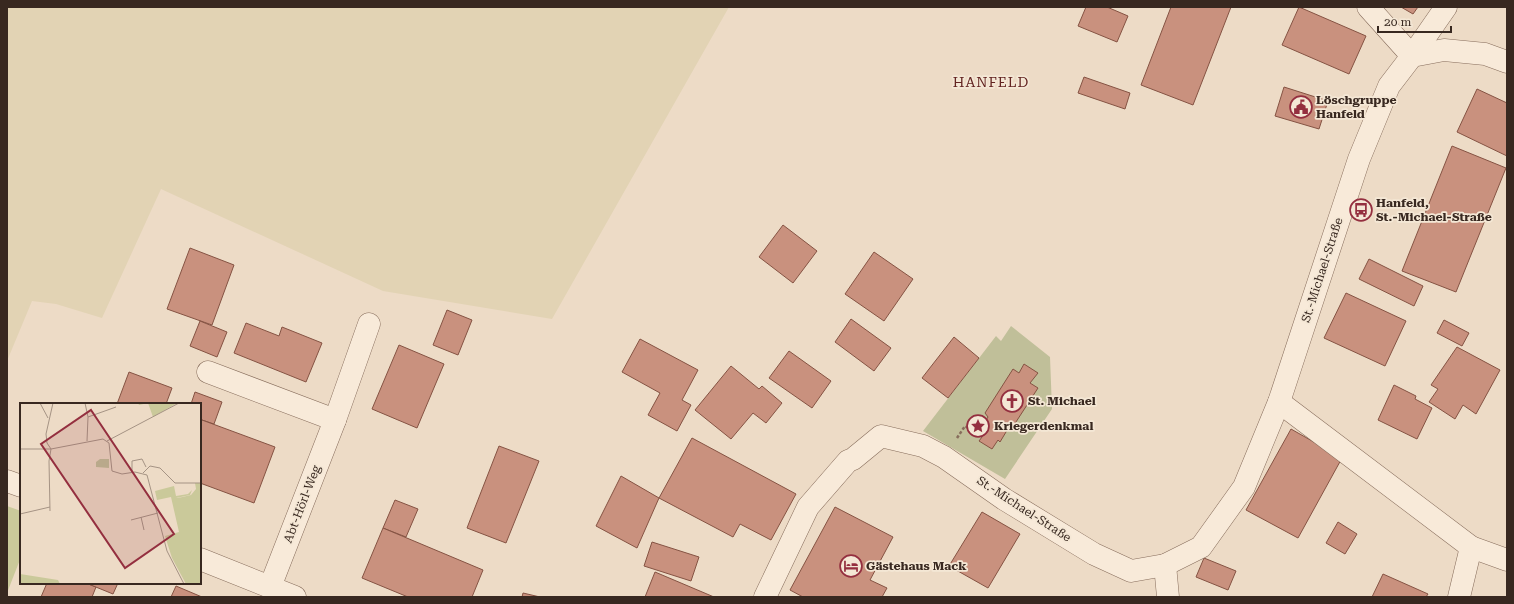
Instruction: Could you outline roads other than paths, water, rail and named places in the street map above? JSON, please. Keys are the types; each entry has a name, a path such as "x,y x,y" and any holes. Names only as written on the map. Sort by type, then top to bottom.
{"street":[{"path":"1368,7 1412,56 1444,50 1485,54 1507,62"},
{"name":"St.-Michael-Straße","path":"765,597 808,507 848,461 853,459 881,436 923,446 944,457 1004,499 1094,554 1131,571 1165,565 1201,547 1244,487 1279,402 1359,159 1389,86 1446,7"},
{"name":"Abt-Hörl-Weg","path":"270,587 335,420 369,324"},
{"path":"208,372 335,420"},
{"path":"1279,402 1471,547 1507,560"},
{"path":"7,480 20,486"},
{"path":"1459,597 1471,547"},
{"path":"201,559 295,597"},
{"path":"1165,565 1168,597"}],"place":[{"name":"Löschgruppe Hanfeld","path":"1301,107"},
{"name":"Hanfeld, St.-Michael-Straße","path":"1361,210"},
{"name":"St. Michael","path":"1012,401"},
{"name":"Kriegerdenkmal","path":"978,426"},
{"name":"Gästehaus Mack","path":"851,566"}],"district":[{"name":"HANFELD","path":"991,82"}]}
